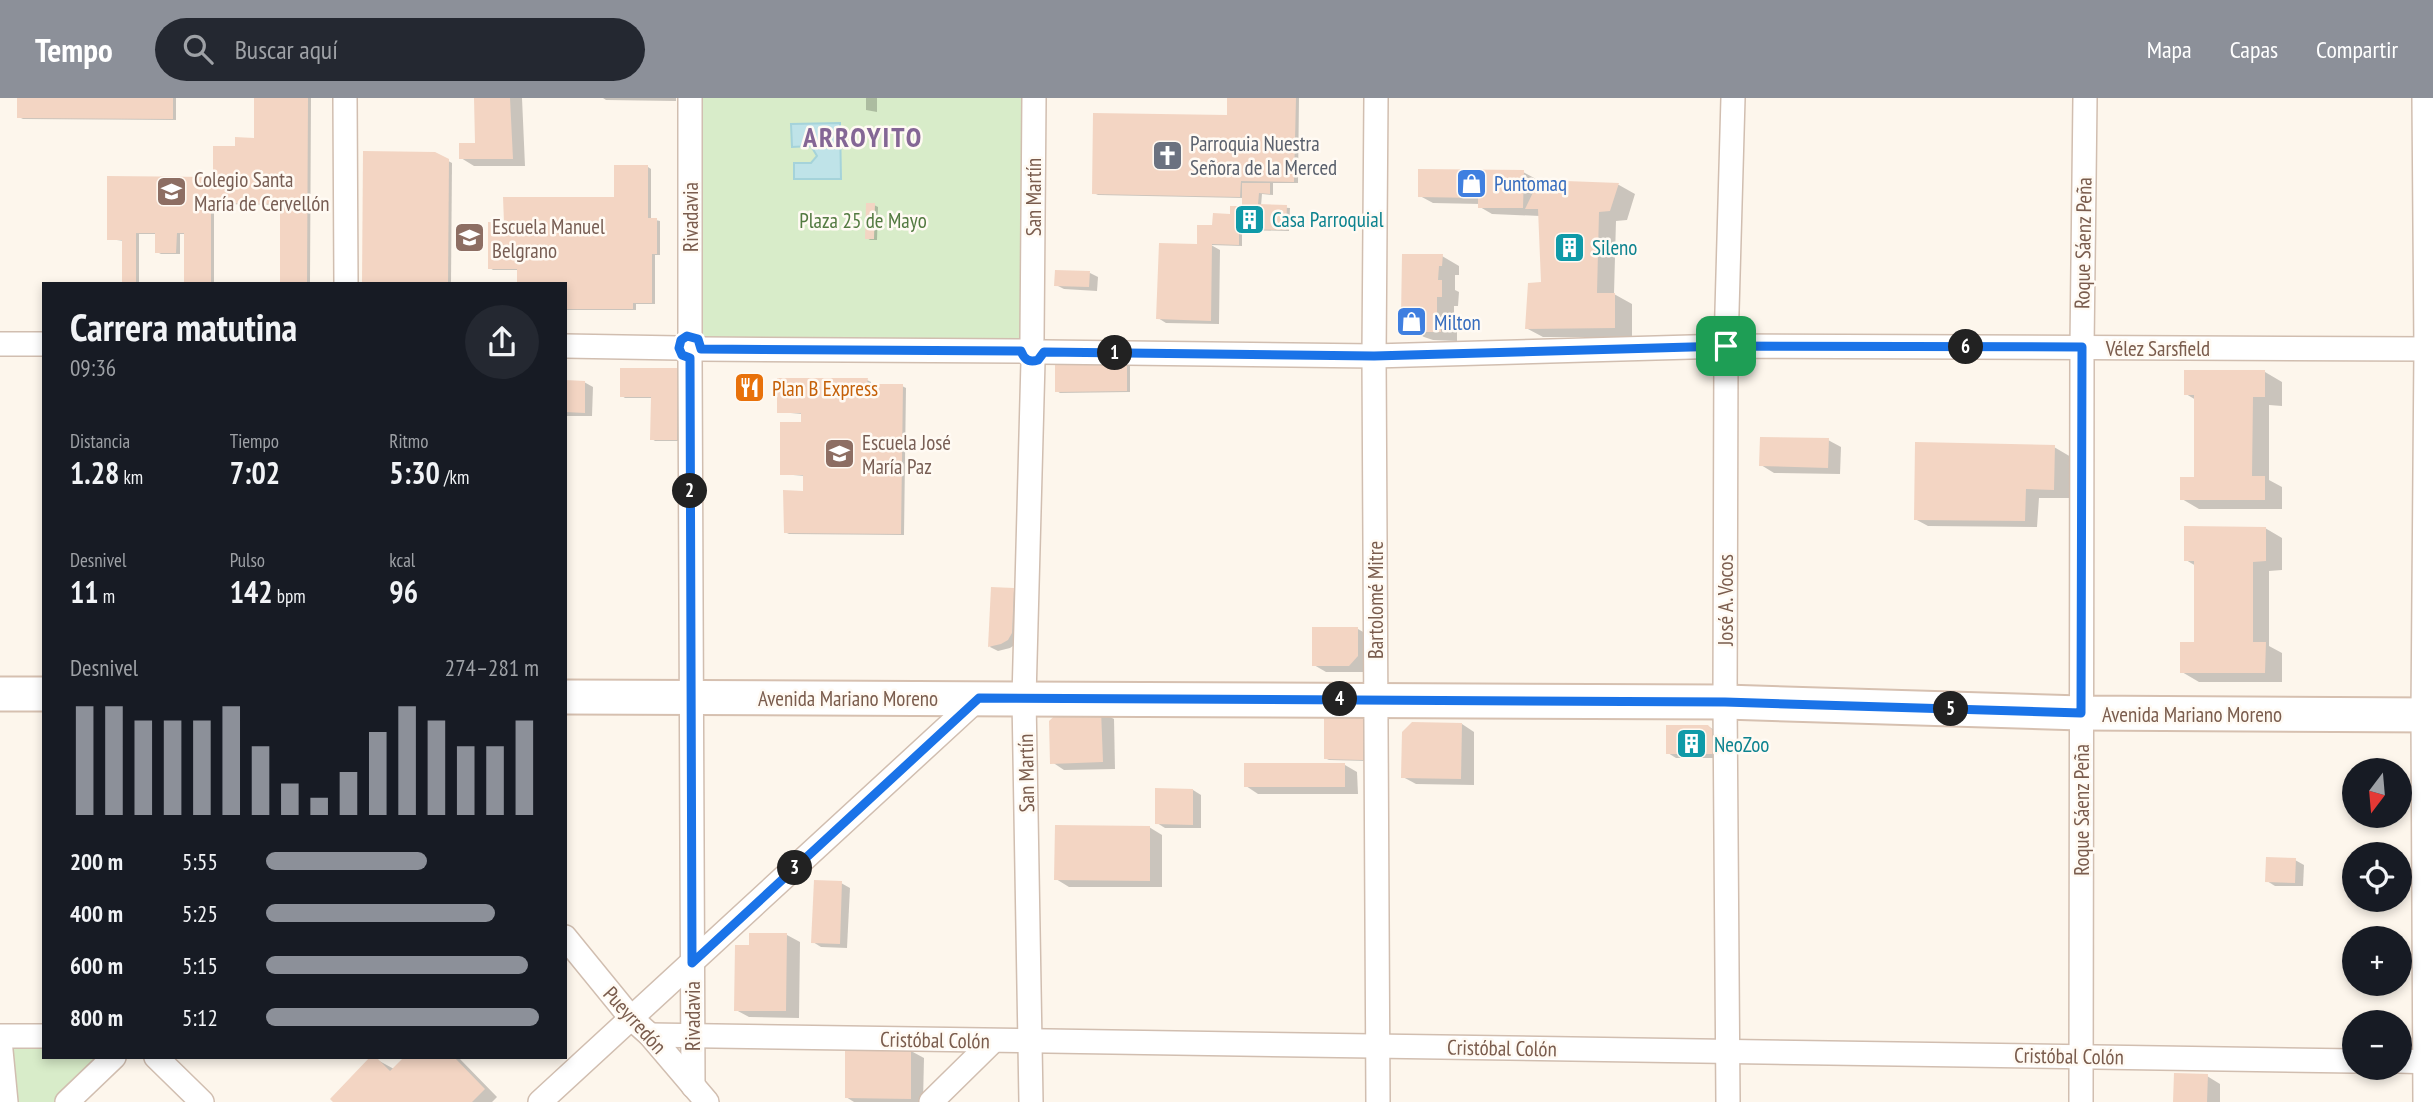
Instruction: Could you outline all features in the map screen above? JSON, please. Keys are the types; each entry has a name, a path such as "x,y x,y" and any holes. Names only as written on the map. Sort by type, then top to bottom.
{"main road":[{"path":"0,694 42,694"},
{"name":"Avenida Mariano Moreno","path":"567,697 1725,702 2081,713 2428,715"}],"street":[{"path":"345,98 346,282"},
{"name":"Rivadavia","path":"690,98 692,1036 700,1094"},
{"name":"San Martín","path":"1031,1102 1024,698 1033,351 1034,98"},
{"name":"Bartolomé Mitre","path":"1376,98 1374,356 1378,1102"},
{"name":"José A. Vocos","path":"1728,1102 1726,346 1733,98"},
{"name":"Roque Sáenz Peña","path":"2081,1102 2085,98"},
{"path":"2424,98 2430,349 2429,1062 2425,1102"},
{"path":"0,344 42,344"},
{"name":"Vélez Sarsfield","path":"567,346 1374,356 1726,346 2430,349"},
{"path":"540,1102 979,698"},
{"name":"Pueyrredón","path":"567,939 631,1018 650,1035 700,1094"},
{"name":"Cristóbal Colón","path":"650,1035 2342,1060"},
{"path":"6,1102 0,1038 42,1036"},
{"path":"931,1102 993,1041"},
{"path":"67,1102 112,1059"},
{"path":"158,1059 202,1102"}],"green space":[{"name":"Plaza 25 de Mayo","path":"696,98 1029,98 1025,334 1017,342 706,341 696,330"},
{"path":"3,1040 42,1040 42,1059 107,1059 63,1102 9,1102"}],"water":[{"path":"840,123 841,179 794,179 794,163 811,163 817,156 811,146 792,147 791,124"}],"building":[{"path":"17,98 173,98 173,119 17,118"},
{"path":"254,98 308,98 307,282 280,282 280,204 211,203 211,282 184,282 184,233 177,233 176,253 155,253 155,233 136,233 136,282 122,282 122,240 107,240 107,176 213,177 213,146 235,146 235,137 254,138"},
{"path":"474,98 510,98 513,159 459,159 459,143 475,143"},
{"name":"Parroquia Nuestra Señora de la Merced","path":"1227,98 1296,98 1294,182 1241,181 1240,197 1092,194 1093,113 1227,115"},
{"path":"363,151 435,152 449,159 448,282 362,282"},
{"path":"614,165 648,165 648,218 657,218 657,254 652,254 652,303 633,303 633,309 567,309 567,282 517,282 517,269 488,269 488,222 504,223 503,197 614,197"},
{"name":"Puntomaq","path":"1418,169 1524,170 1523,208 1478,208 1478,198 1418,197"},
{"name":"Sileno","path":"1539,180 1619,183 1610,211 1599,212 1597,293 1615,293 1615,328 1525,329 1528,283 1541,282 1538,209 1525,209"},
{"path":"1242,183 1270,183 1270,194 1259,193 1258,204 1287,205 1286,230 1239,229 1239,245 1212,244 1211,321 1156,319 1159,243 1197,244 1197,225 1212,225 1213,213 1230,214 1230,206 1242,206"},
{"path":"866,203 875,203 874,239 865,239"},
{"path":"1402,254 1443,254 1438,280 1442,280 1442,297 1437,297 1437,317 1441,317 1441,332 1415,332 1415,328 1405,328 1405,318 1401,318"},
{"path":"1055,270 1090,271 1089,287 1054,286"},
{"path":"1127,360 1127,391 1055,392 1055,361"},
{"path":"620,368 678,368 677,440 650,440 651,397 620,397"},
{"path":"2184,370 2265,370 2265,397 2253,397 2252,476 2265,476 2265,500 2180,500 2180,477 2194,477 2194,395 2184,395"},
{"path":"777,378 868,378 867,384 903,384 901,534 784,533 783,490 803,491 803,475 780,475 780,422 801,422 801,413 777,413"},
{"path":"567,380 585,381 585,413 567,412"},
{"path":"1760,437 1829,438 1828,468 1759,466"},
{"path":"1915,442 2055,445 2054,490 2026,489 2025,521 1914,520"},
{"path":"2184,526 2266,527 2266,561 2253,562 2253,642 2266,642 2265,673 2180,673 2180,642 2194,642 2194,561 2184,561"},
{"path":"991,587 1014,588 1012,633 1008,640 988,647"},
{"path":"1312,627 1358,627 1358,656 1349,666 1312,666"},
{"path":"1324,708 1364,709 1363,760 1324,759"},
{"path":"1101,710 1103,762 1050,764 1049,721 1060,711"},
{"path":"1412,722 1462,723 1461,779 1401,778 1402,732"},
{"name":"NeoZoo","path":"1666,725 1708,725 1715,733 1715,754 1666,754"},
{"path":"1244,763 1345,763 1345,787 1244,787"},
{"path":"1155,788 1193,789 1193,825 1155,824"},
{"path":"1055,825 1150,826 1150,881 1054,880"},
{"path":"2266,857 2296,858 2295,883 2265,882"},
{"path":"814,880 842,881 840,944 811,943"},
{"path":"749,933 787,933 786,1011 734,1011 735,945 749,945"},
{"path":"845,1049 911,1049 911,1099 845,1098"},
{"path":"368,1059 378,1059 390,1071 402,1059 456,1059 485,1089 472,1102 333,1102 330,1099"},
{"path":"2174,1073 2208,1074 2207,1102 2173,1102"}],"place":[{"name":"Parroquia Nuestra Señora de la Merced","path":"1167,155"},
{"name":"Puntomaq","path":"1471,183"},
{"name":"Colegio Santa María de Cervellón","path":"171,191"},
{"name":"Casa Parroquial","path":"1249,219"},
{"name":"Escuela Manuel Belgrano","path":"469,238"},
{"name":"Sileno","path":"1569,247"},
{"name":"Milton","path":"1411,322"},
{"name":"Plan B Express","path":"749,388"},
{"name":"Escuela José María Paz","path":"839,454"},
{"name":"NeoZoo","path":"1691,744"}],"district":[{"name":"ARROYITO","path":"863,136"}],"route":[{"path":"687,336 695,337 700,342 701,349 1021,351 1025,358 1031,361 1038,360 1044,352 1374,356 1726,346 2082,347 2081,713 1725,702 979,698 692,963 690,358 682,355 679,348 681,340 687,336"}]}
